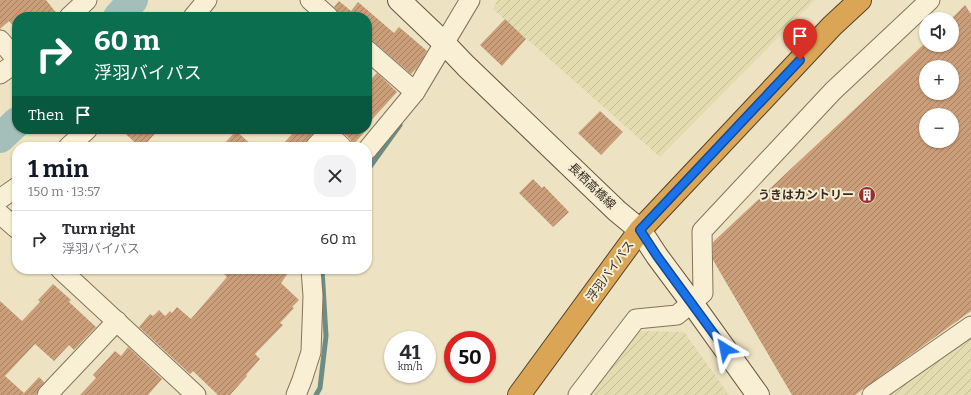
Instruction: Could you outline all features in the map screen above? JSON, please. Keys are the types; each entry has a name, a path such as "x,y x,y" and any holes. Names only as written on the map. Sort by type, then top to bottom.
{"highway":[{"name":"浮羽バイパス","path":"519,395 640,230 832,26 860,0"}],"main road":[{"name":"長栖高橋線","path":"399,0 617,211 640,230 657,256 758,395"}],"street":[{"path":"74,12 87,0"},
{"path":"196,12 207,0"},
{"path":"310,0 323,12"},
{"path":"372,144 415,92 470,0"},
{"path":"578,395 636,319 677,315 703,293 702,231 833,91 930,0"},
{"path":"0,40 12,55"},
{"path":"372,54 415,92"},
{"path":"0,74 12,65"},
{"path":"74,142 82,134"},
{"path":"328,134 337,142"},
{"path":"0,199 12,191"},
{"path":"0,214 12,225"},
{"path":"65,274 196,395"},
{"path":"296,395 311,352 313,296 311,274"},
{"path":"47,395 117,321"},
{"path":"872,395 971,326"}],"shaded area":[{"path":"498,0 815,0 660,157 493,9"},
{"path":"635,331 684,332 729,395 589,395"},
{"path":"971,337 971,395 890,395"}],"building":[{"path":"0,0 46,0 56,12 12,12 12,24 9,21 0,29"},
{"path":"339,1 351,11 358,2 370,12 338,12 334,7"},
{"name":"うきはカントリー","path":"965,5 971,14 971,311 855,395 792,395 713,260 713,242 919,49 919,52 959,52 958,12"},
{"path":"372,14 394,33 399,27 427,51 417,68 411,74 372,41"},
{"path":"505,19 526,39 502,66 480,45"},
{"path":"377,73 397,92 372,120 372,78"},
{"path":"600,111 623,132 601,155 578,133"},
{"path":"126,134 155,134 147,142 134,142"},
{"path":"233,134 239,134 248,142 226,142"},
{"path":"292,134 312,134 307,142 285,142"},
{"path":"344,134 363,134 356,142 352,142"},
{"path":"533,179 542,188 544,186 569,212 553,227 519,193"},
{"path":"224,274 287,274 281,283 299,300 292,307 294,308 280,323 283,325 255,354 260,359 246,375 247,376 230,395 218,395 193,371 190,374 139,327 150,314 153,316 159,310 165,316 170,311 172,313 177,307 191,319 227,277"},
{"path":"53,284 71,300 69,302 96,327 74,350 69,345 54,361 35,344 5,376 24,393 39,377 44,382 36,395 0,395 0,301 22,321 40,302 38,300"},
{"path":"128,347 162,379 148,395 80,395 96,378 93,375 115,351 121,356"}],"waterway":[{"path":"122,12 133,0"},
{"path":"372,164 400,125"},
{"path":"0,138 12,127"},
{"path":"316,395 320,388 326,336 322,274"}],"place":[{"name":"うきはカントリー","path":"867,195"}],"route":[{"path":"725,349 657,256 640,230 800,60"}]}
